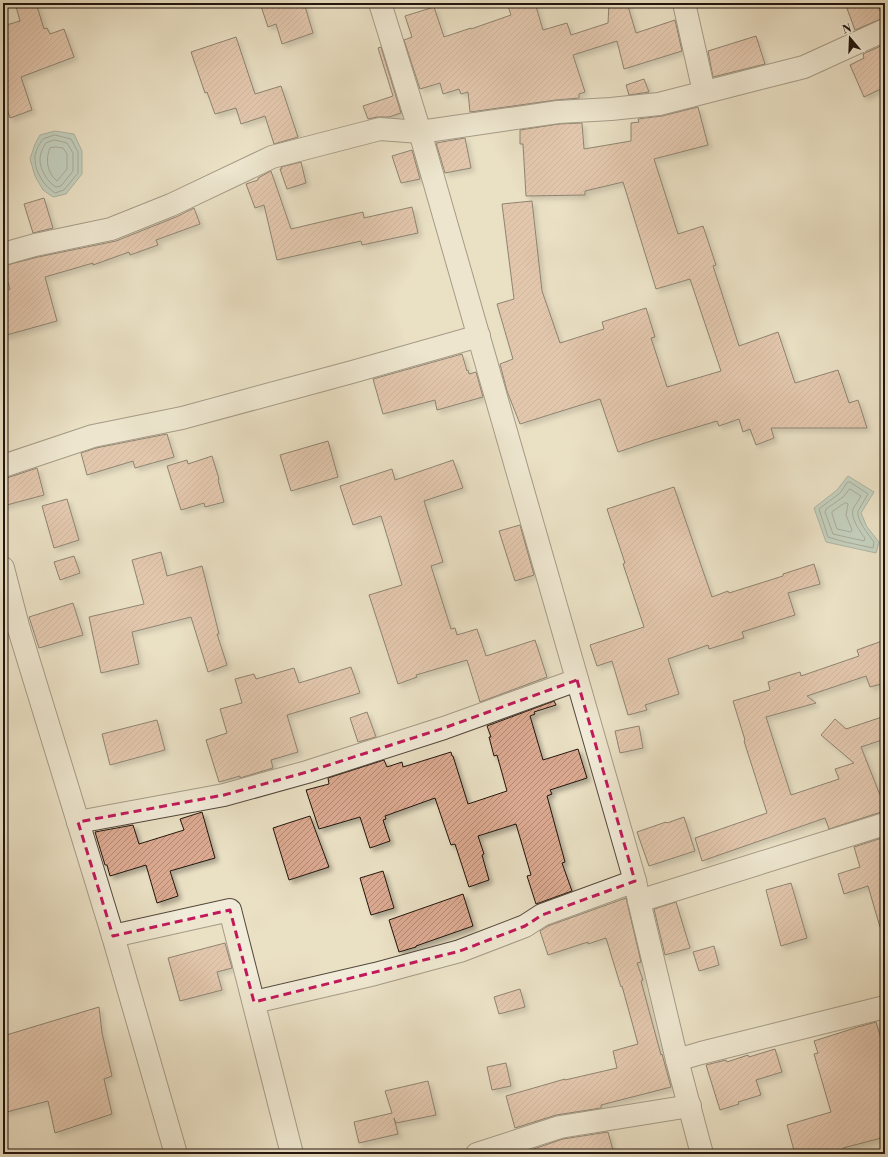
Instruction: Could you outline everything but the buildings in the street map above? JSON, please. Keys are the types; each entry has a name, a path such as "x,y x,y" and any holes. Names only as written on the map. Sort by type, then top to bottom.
{"street":[{"path":"380,3 420,132 637,891 677,1060 702,1154"},
{"path":"684,3 704,92"},
{"path":"3,254 36,245 112,229 171,205 272,157 380,129 420,132 558,112 659,104 804,67 885,30"},
{"path":"3,466 93,436 182,418 479,336"},
{"path":"3,568 18,626 113,936 176,1154"},
{"path":"78,822 224,795 284,778 444,728 577,680"},
{"path":"254,1002 375,974 460,951 525,926 542,915 885,824"},
{"path":"113,936 230,910 292,1154"},
{"path":"677,1060 885,1007"},
{"path":"477,1154 560,1127 690,1106"}],"highlighted area":[{"path":"577,680 635,881 542,915 525,926 460,951 254,1002 230,910 113,936 78,822 224,795 307,772 444,728"}],"water":[{"path":"55,131 74,134 82,151 82,174 66,194 53,197 43,190 35,176 30,159 40,135"},
{"path":"848,476 874,492 861,513 867,527 879,542 876,553 826,542 814,508 837,490"}]}
